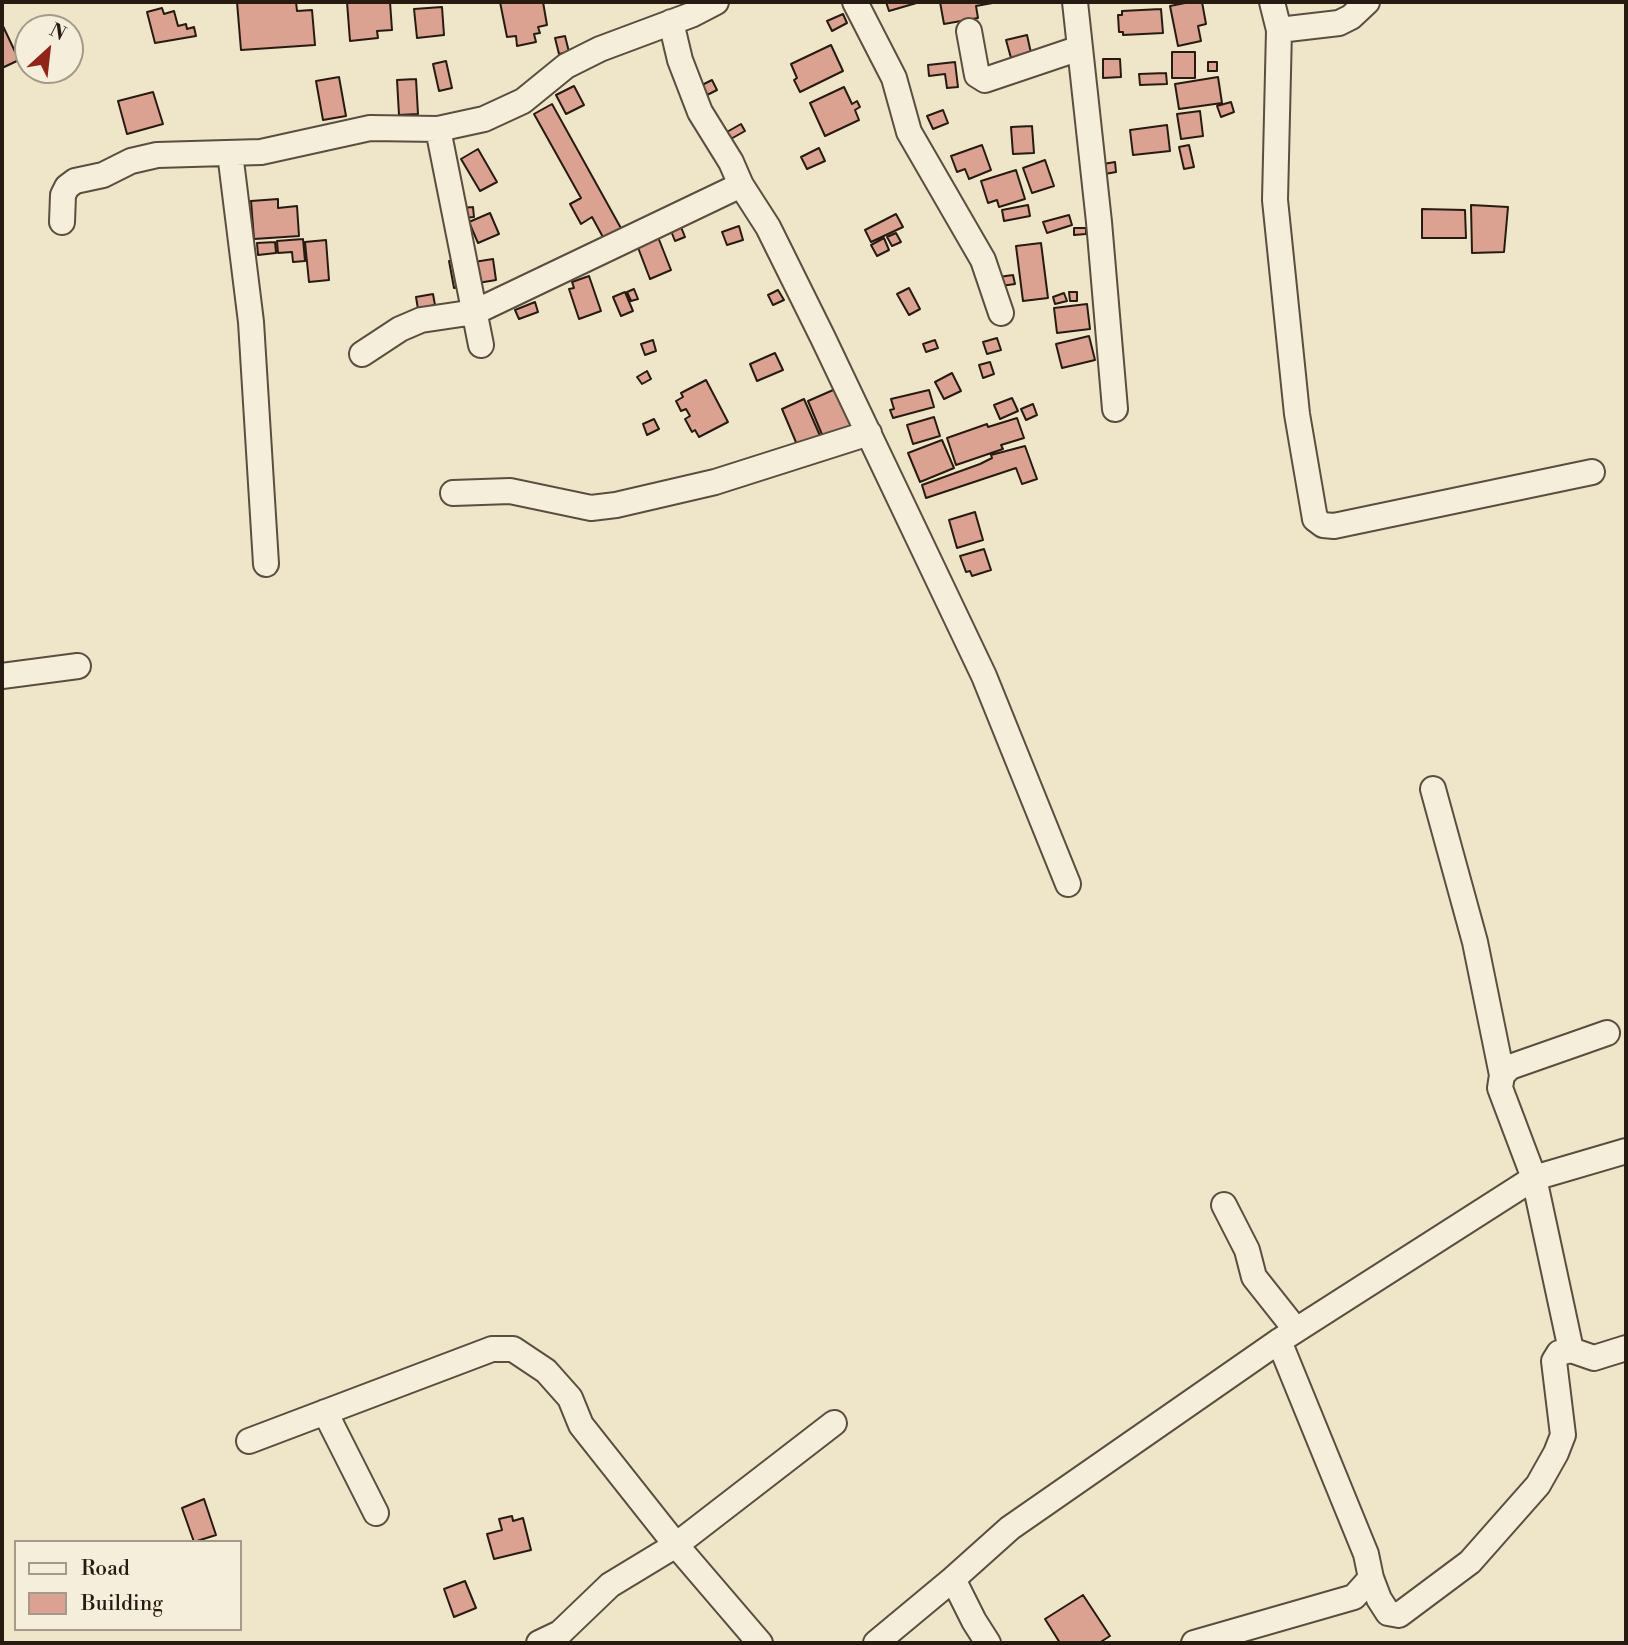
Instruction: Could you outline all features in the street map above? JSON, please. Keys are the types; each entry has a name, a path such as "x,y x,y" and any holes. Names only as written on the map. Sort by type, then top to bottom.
{"street":[{"path":"62,222 63,195 67,187 75,181 103,175 131,161 157,155 261,152 370,128 438,129 484,119 523,102 566,66 600,49 716,2"},
{"path":"855,2 894,78 909,132 983,260 1001,313"},
{"path":"1075,2 1099,222 1115,409"},
{"path":"1272,2 1279,30 1275,200 1297,414 1315,519 1323,525 1334,526 1592,472"},
{"path":"1279,30 1339,23 1352,17 1367,2"},
{"path":"671,22 680,60 699,112 731,162 740,185 768,227 869,433 984,676 1068,884"},
{"path":"969,31 977,75 985,80 1080,48"},
{"path":"438,129 481,345"},
{"path":"230,153 251,322 266,564"},
{"path":"362,354 400,329 421,320 475,312 740,185"},
{"path":"453,493 510,491 591,508 616,505 715,482 869,433"},
{"path":"3,671 78,666"},
{"path":"1433,789 1475,942 1502,1075 1500,1087 1534,1178 1571,1350"},
{"path":"1502,1075 1510,1068 1607,1032"},
{"path":"876,1643 1010,1528 1287,1335 1534,1178 1626,1152"},
{"path":"1224,1205 1247,1250 1254,1277 1287,1335 1366,1554 1371,1578 1388,1613 1399,1615 1470,1562 1538,1485 1563,1434 1554,1361 1559,1353 1571,1350 1594,1358 1626,1348"},
{"path":"249,1441 492,1349 513,1349 546,1371 570,1398 581,1425 676,1545 760,1643"},
{"path":"325,1412 376,1514"},
{"path":"539,1643 560,1633 610,1584 676,1545 834,1423"},
{"path":"1194,1643 1354,1597 1371,1578"},
{"path":"953,1579 988,1643"}],"building":[{"path":"237,2 296,2 297,11 312,10 315,45 241,50"},
{"path":"347,2 390,2 392,30 377,31 378,38 350,41"},
{"path":"500,2 543,2 547,25 538,27 540,33 534,34 536,42 517,46 516,36 507,37"},
{"path":"886,2 920,2 889,11"},
{"path":"940,2 998,2 976,6 978,18 944,24"},
{"path":"1202,2 1206,24 1198,26 1201,41 1178,46 1170,6"},
{"path":"442,7 444,35 417,38 414,9"},
{"path":"162,8 164,14 174,11 178,26 186,24 187,29 194,27 196,36 155,43 147,12"},
{"path":"1161,9 1163,33 1123,35 1123,32 1119,32 1118,15 1122,15 1122,11"},
{"path":"843,14 847,23 832,31 827,21"},
{"path":"2,24 14,49 14,62 2,68"},
{"path":"1027,35 1031,53 1011,58 1006,40"},
{"path":"565,36 569,52 559,54 555,38"},
{"path":"831,45 843,71 800,92 791,64"},
{"path":"1172,52 1195,52 1195,78 1172,78"},
{"path":"1103,59 1120,59 1121,77 1103,78"},
{"path":"446,61 452,88 439,91 433,64"},
{"path":"955,62 958,87 947,88 945,74 929,76 928,65"},
{"path":"1208,62 1217,62 1217,71 1208,71"},
{"path":"1166,73 1167,84 1140,85 1139,74"},
{"path":"339,77 346,116 323,120 316,81"},
{"path":"1218,77 1222,103 1179,109 1175,84"},
{"path":"416,79 418,114 399,115 397,80"},
{"path":"712,80 717,90 705,96 700,86"},
{"path":"574,86 584,105 566,114 556,95"},
{"path":"844,87 852,104 857,101 860,107 855,110 859,120 825,136 810,103"},
{"path":"153,92 163,124 127,134 118,101"},
{"path":"1231,102 1234,112 1221,117 1217,106"},
{"path":"552,104 622,230 604,239 592,217 581,224 570,204 581,198 534,114"},
{"path":"943,110 948,123 933,129 927,116"},
{"path":"1200,111 1203,136 1181,139 1177,114"},
{"path":"741,124 745,131 729,140 725,133"},
{"path":"1167,125 1170,151 1133,155 1130,130"},
{"path":"1032,126 1034,153 1013,154 1011,127"},
{"path":"982,145 991,170 969,179 965,169 957,172 951,156"},
{"path":"1189,145 1194,167 1184,169 1179,147"},
{"path":"819,148 825,161 807,169 801,157"},
{"path":"478,149 497,182 480,191 461,159"},
{"path":"1045,160 1054,186 1032,193 1023,168"},
{"path":"1115,162 1116,172 1105,174 1103,164"},
{"path":"1016,170 1025,199 999,207 997,200 988,203 981,181"},
{"path":"278,199 278,208 297,206 299,236 254,239 251,201"},
{"path":"1028,205 1030,216 1004,221 1002,210"},
{"path":"1471,205 1508,207 1504,252 1472,253"},
{"path":"473,207 474,217 462,218 461,208"},
{"path":"1422,209 1465,210 1466,238 1422,238"},
{"path":"490,213 499,234 478,243 469,222"},
{"path":"896,214 903,227 871,242 865,230"},
{"path":"1069,215 1072,225 1047,233 1043,222"},
{"path":"739,226 743,240 727,245 722,232"},
{"path":"681,227 685,237 675,241 671,231"},
{"path":"1074,228 1086,228 1086,234 1074,235"},
{"path":"896,233 901,242 892,246 887,237"},
{"path":"658,237 671,270 650,279 637,245"},
{"path":"884,238 889,250 877,256 871,245"},
{"path":"303,239 305,261 293,262 292,252 278,253 277,241"},
{"path":"326,240 329,280 309,282 305,242"},
{"path":"275,242 276,253 258,255 257,243"},
{"path":"1041,243 1048,298 1023,301 1016,246"},
{"path":"460,259 465,286 454,288 449,261"},
{"path":"493,259 496,280 478,283 474,262"},
{"path":"1013,275 1015,284 1001,286 999,277"},
{"path":"589,276 601,311 579,319 569,289 574,288 572,282"},
{"path":"909,288 920,309 909,315 897,294"},
{"path":"634,289 638,299 631,301 627,292"},
{"path":"778,290 784,300 773,305 768,295"},
{"path":"625,292 633,311 621,316 613,297"},
{"path":"1069,292 1077,292 1077,301 1070,301"},
{"path":"1064,293 1067,301 1055,304 1053,297"},
{"path":"433,294 435,305 418,309 416,297"},
{"path":"535,302 538,312 519,319 515,310"},
{"path":"1087,304 1090,329 1057,333 1054,308"},
{"path":"1089,336 1095,360 1062,368 1056,344"},
{"path":"997,338 1001,350 987,354 983,342"},
{"path":"653,340 656,351 645,355 641,344"},
{"path":"935,340 938,348 926,352 923,344"},
{"path":"775,353 783,370 757,381 750,364"},
{"path":"990,362 994,374 983,378 979,365"},
{"path":"647,371 651,379 642,384 637,377"},
{"path":"952,373 961,391 944,399 935,382"},
{"path":"706,380 728,422 699,437 695,430 692,432 685,419 690,416 686,409 681,411 676,401 683,397 681,393"},
{"path":"840,387 859,430 826,444 808,401"},
{"path":"929,390 934,407 893,418 890,410 894,409 891,399"},
{"path":"1012,398 1018,411 1000,419 994,405"},
{"path":"804,399 821,438 798,447 782,409"},
{"path":"1033,404 1037,415 1026,420 1021,409"},
{"path":"934,417 940,436 913,444 907,425"},
{"path":"1017,418 1024,438 1001,445 1003,449 956,465 947,438 987,424 988,427"},
{"path":"654,419 659,429 647,435 643,424"},
{"path":"942,440 954,468 920,482 908,453"},
{"path":"1025,446 1037,479 1022,484 1016,468 926,498 922,485 980,464 992,458 991,455"},
{"path":"975,512 983,540 957,548 949,520"},
{"path":"984,549 991,570 972,576 970,571 966,572 960,556"},
{"path":"204,1499 216,1535 193,1540 182,1508"},
{"path":"512,1516 513,1521 523,1518 531,1550 494,1559 487,1534 502,1530 499,1519"},
{"path":"465,1581 476,1608 454,1617 444,1589"},
{"path":"1083,1595 1110,1636 1099,1643 1060,1643 1045,1619"}]}
